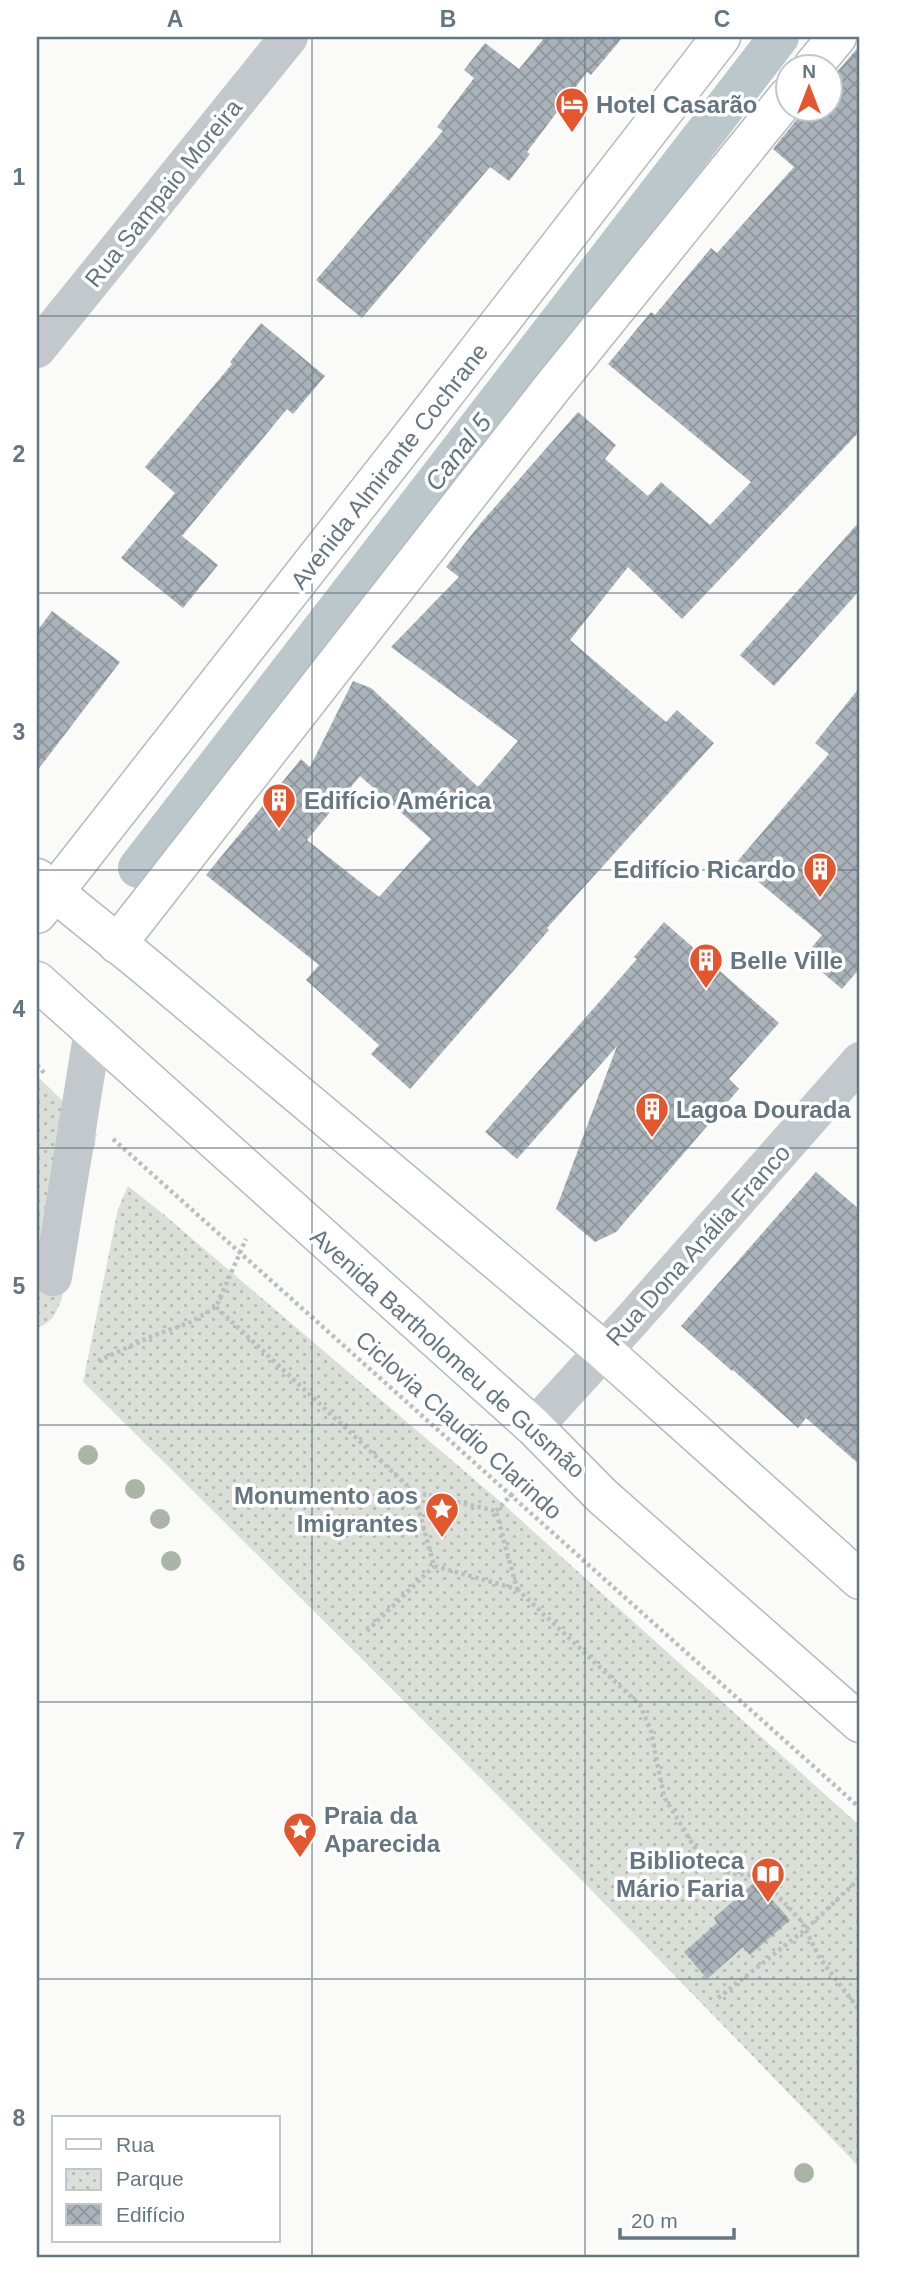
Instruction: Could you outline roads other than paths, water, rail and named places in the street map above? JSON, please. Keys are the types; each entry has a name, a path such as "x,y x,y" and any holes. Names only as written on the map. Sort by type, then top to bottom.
{"main road":[{"name":"Avenida Almirante Cochrane","path":"43,895 720,37"},
{"path":"825,52 837,37"},
{"path":"117,944 551,389 774,114"},
{"path":"43,895 78,910 144,964 604,1351 860,1580"},
{"name":"Avenida Bartholomeu de Gusmão","path":"37,981 534,1427 603,1496 860,1723"}],"street":[{"name":"Rua Sampaio Moreira","path":"37,349 271,43"},
{"path":"52,1278 93,1030"},
{"name":"Rua Dona Anália Franco","path":"534,1427 860,1061"}],"waterway":[{"name":"Canal 5","path":"138,868 779,37"}],"place":[{"name":"Hotel Casarão","path":"572,134"},
{"name":"Edifício América","path":"279,830"},
{"name":"Edifício Ricardo","path":"820,899"},
{"name":"Belle Ville","path":"706,990"},
{"name":"Lagoa Dourada","path":"652,1139"},
{"name":"Monumento aos Imigrantes","path":"442,1539"},
{"name":"Praia da Aparecida","path":"300,1859"},
{"name":"Biblioteca Mário Faria","path":"768,1904"}]}
